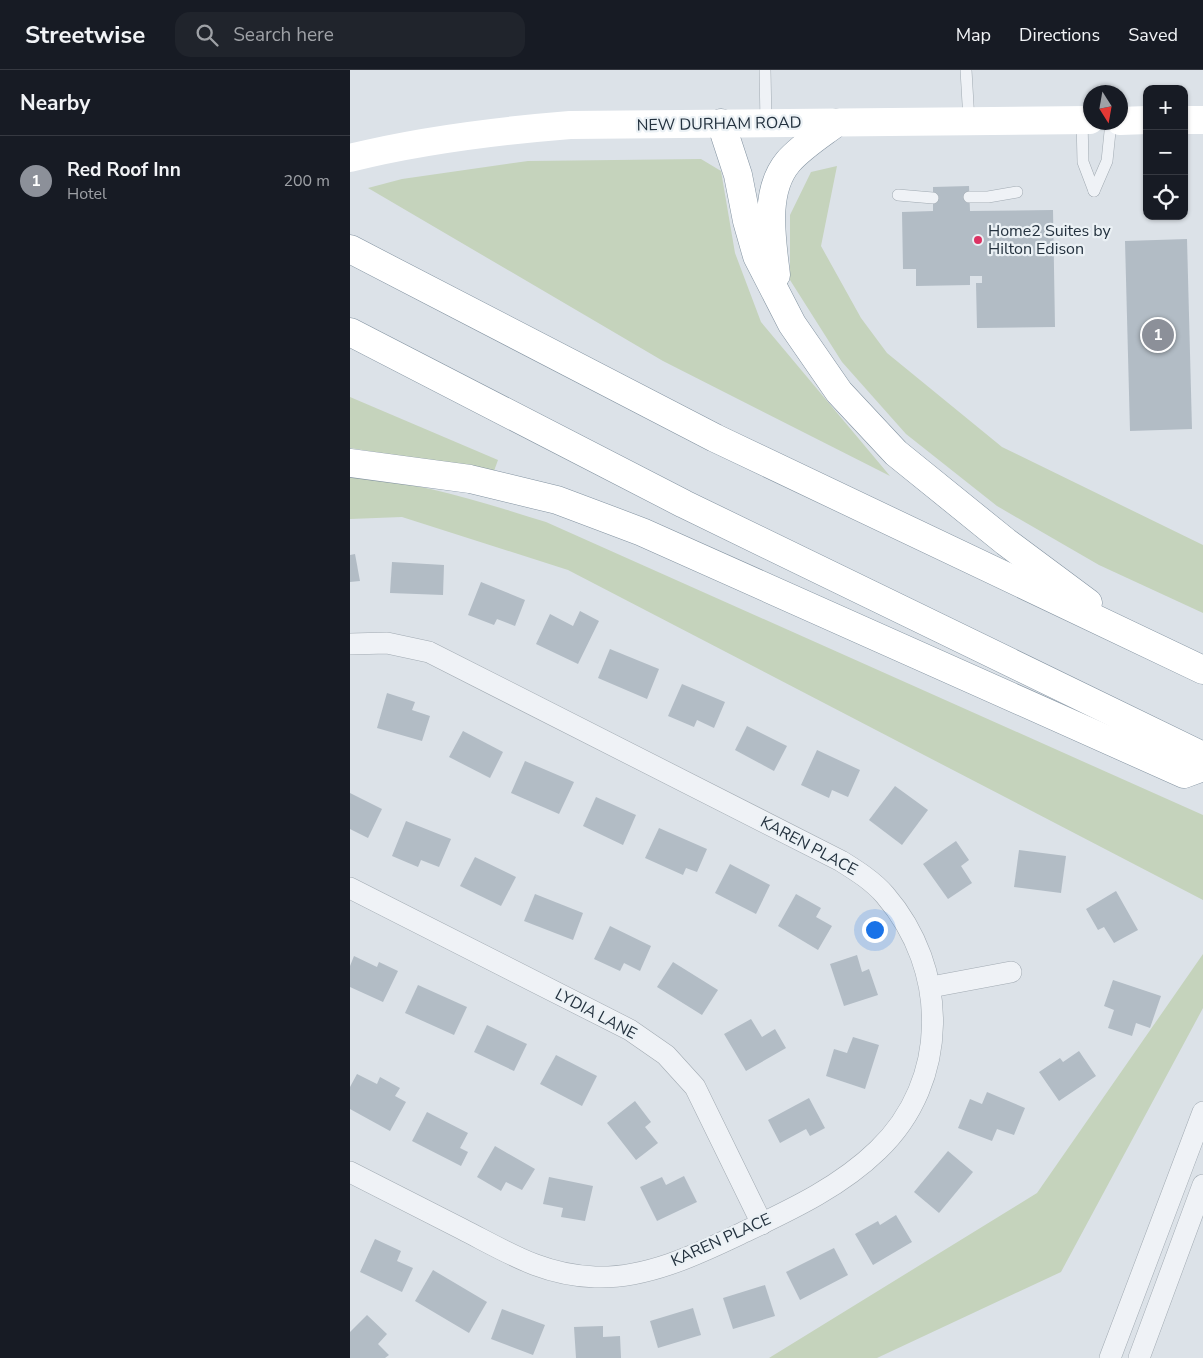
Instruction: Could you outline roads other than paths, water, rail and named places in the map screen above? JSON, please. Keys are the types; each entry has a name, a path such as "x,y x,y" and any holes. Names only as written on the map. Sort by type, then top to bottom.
{"main road":[{"name":"NEW DURHAM ROAD","path":"350,158 434,140 570,125 1083,120"},
{"path":"1128,121 1143,120"},
{"path":"1188,120 1203,120"},
{"path":"720,123 736,168 747,221 757,256 810,351 839,392 896,453 1006,542 1144,644"},
{"path":"779,298 772,236 775,189 790,160 836,123"},
{"path":"350,249 715,438 1144,644 1203,670"},
{"path":"350,332 684,504 1203,756"},
{"path":"350,463 470,479 556,500 642,532 1184,774 1203,768"}],"street":[{"name":"KAREN PLACE","path":"350,644 387,643 429,652 841,861 865,876 884,894 898,912 923,958 931,987 934,1024 925,1077 913,1105 880,1149 834,1185 762,1224 707,1250 637,1274 596,1277 541,1269 350,1172"},
{"name":"LYDIA LANE","path":"350,888 630,1030 666,1055 695,1086 762,1224"},
{"path":"931,987 1011,972"},
{"path":"1110,1358 1203,1112"},
{"path":"1139,1358 1203,1185"}],"lane":[{"path":"765,70 766,122"},
{"path":"966,70 969,121"},
{"path":"1085,130 1083,162 1094,191 1107,161 1110,130"},
{"path":"970,197 988,198 1017,192"},
{"path":"898,195 933,198"}],"place":[{"name":"Home2 Suites by Hilton Edison","path":"978,240"},
{"name":"Red Roof Inn","path":"1158,335"}]}
